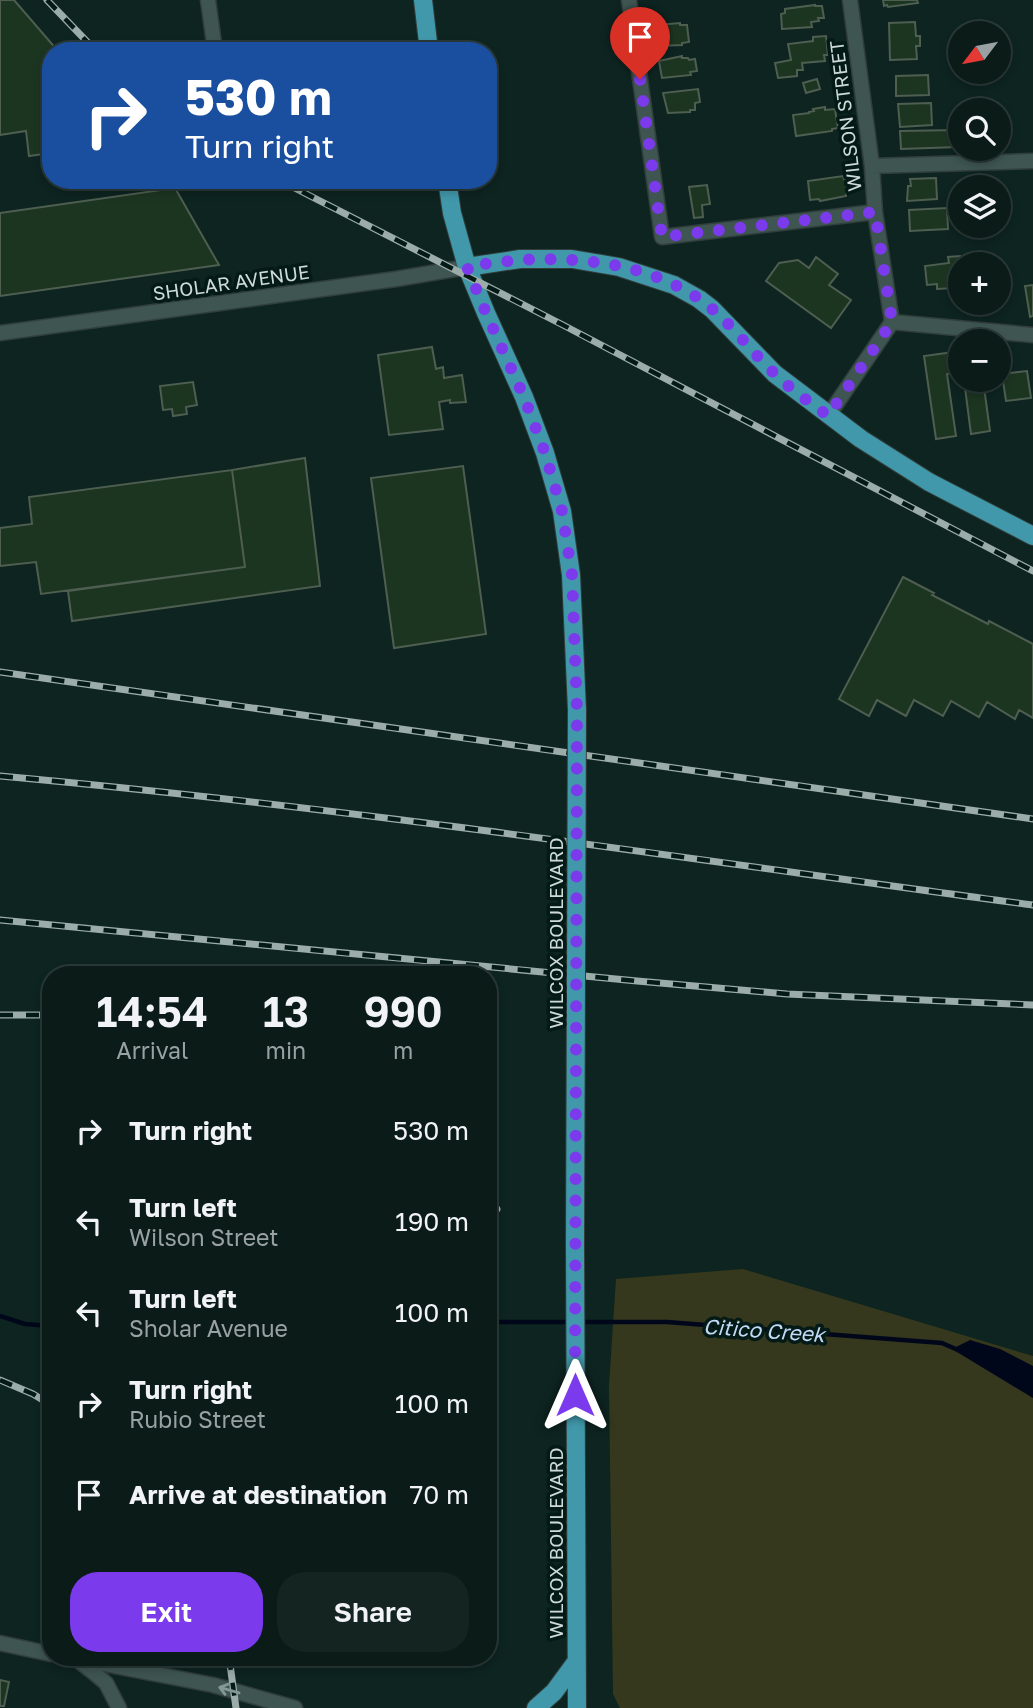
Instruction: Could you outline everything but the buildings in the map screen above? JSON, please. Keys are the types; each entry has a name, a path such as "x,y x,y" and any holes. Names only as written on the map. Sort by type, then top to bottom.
{"main road":[{"path":"423,0 428,42"},
{"name":"WILCOX BOULEVARD","path":"448,189 467,267 524,397 545,453 562,511 572,575 577,710 577,1708"},
{"path":"467,267 520,259 572,259 619,267 674,285 712,309 775,374 828,416 929,482 1033,536"},
{"path":"536,1708 554,1692 576,1662"}],"street":[{"path":"208,0 214,42"},
{"path":"629,0 662,237 875,212"},
{"name":"WILSON STREET","path":"850,0 872,166 875,212 892,322"},
{"path":"872,166 1033,160"},
{"name":"SHOLAR AVENUE","path":"0,333 467,267"},
{"path":"828,416 892,322 1033,335"},
{"path":"0,1643 42,1652"},
{"path":"84,1666 106,1683 119,1708"},
{"path":"113,1666 213,1685 295,1708"}],"green space":[{"path":"743,1269 1033,1356 1033,1708 620,1708 613,1694 609,1385 616,1279"}],"water":[{"path":"970,1340 1000,1349 1033,1366 1033,1398 952,1349"}],"waterway":[{"name":"Citico Creek","path":"0,1316 25,1324 42,1325"},
{"name":"Citico Creek","path":"497,1322 571,1322"},
{"name":"Citico Creek","path":"580,1322 667,1322 942,1343 958,1350"}],"railway":[{"path":"47,0 87,42"},
{"path":"297,189 1033,571"},
{"path":"0,672 1033,819"},
{"path":"0,776 388,818 1033,905"},
{"path":"0,920 480,966"},
{"path":"497,968 787,994 1033,1005"},
{"path":"0,1015 42,1015"},
{"path":"0,1380 42,1400"},
{"path":"230,1666 236,1708"}],"route":[{"path":"575,1395 577,710 572,575 562,511 545,453 524,397 467,267 520,259 572,259 619,267 674,285 699,299 725,320 775,374 828,416 892,322 875,212 662,237 640,79"}]}
